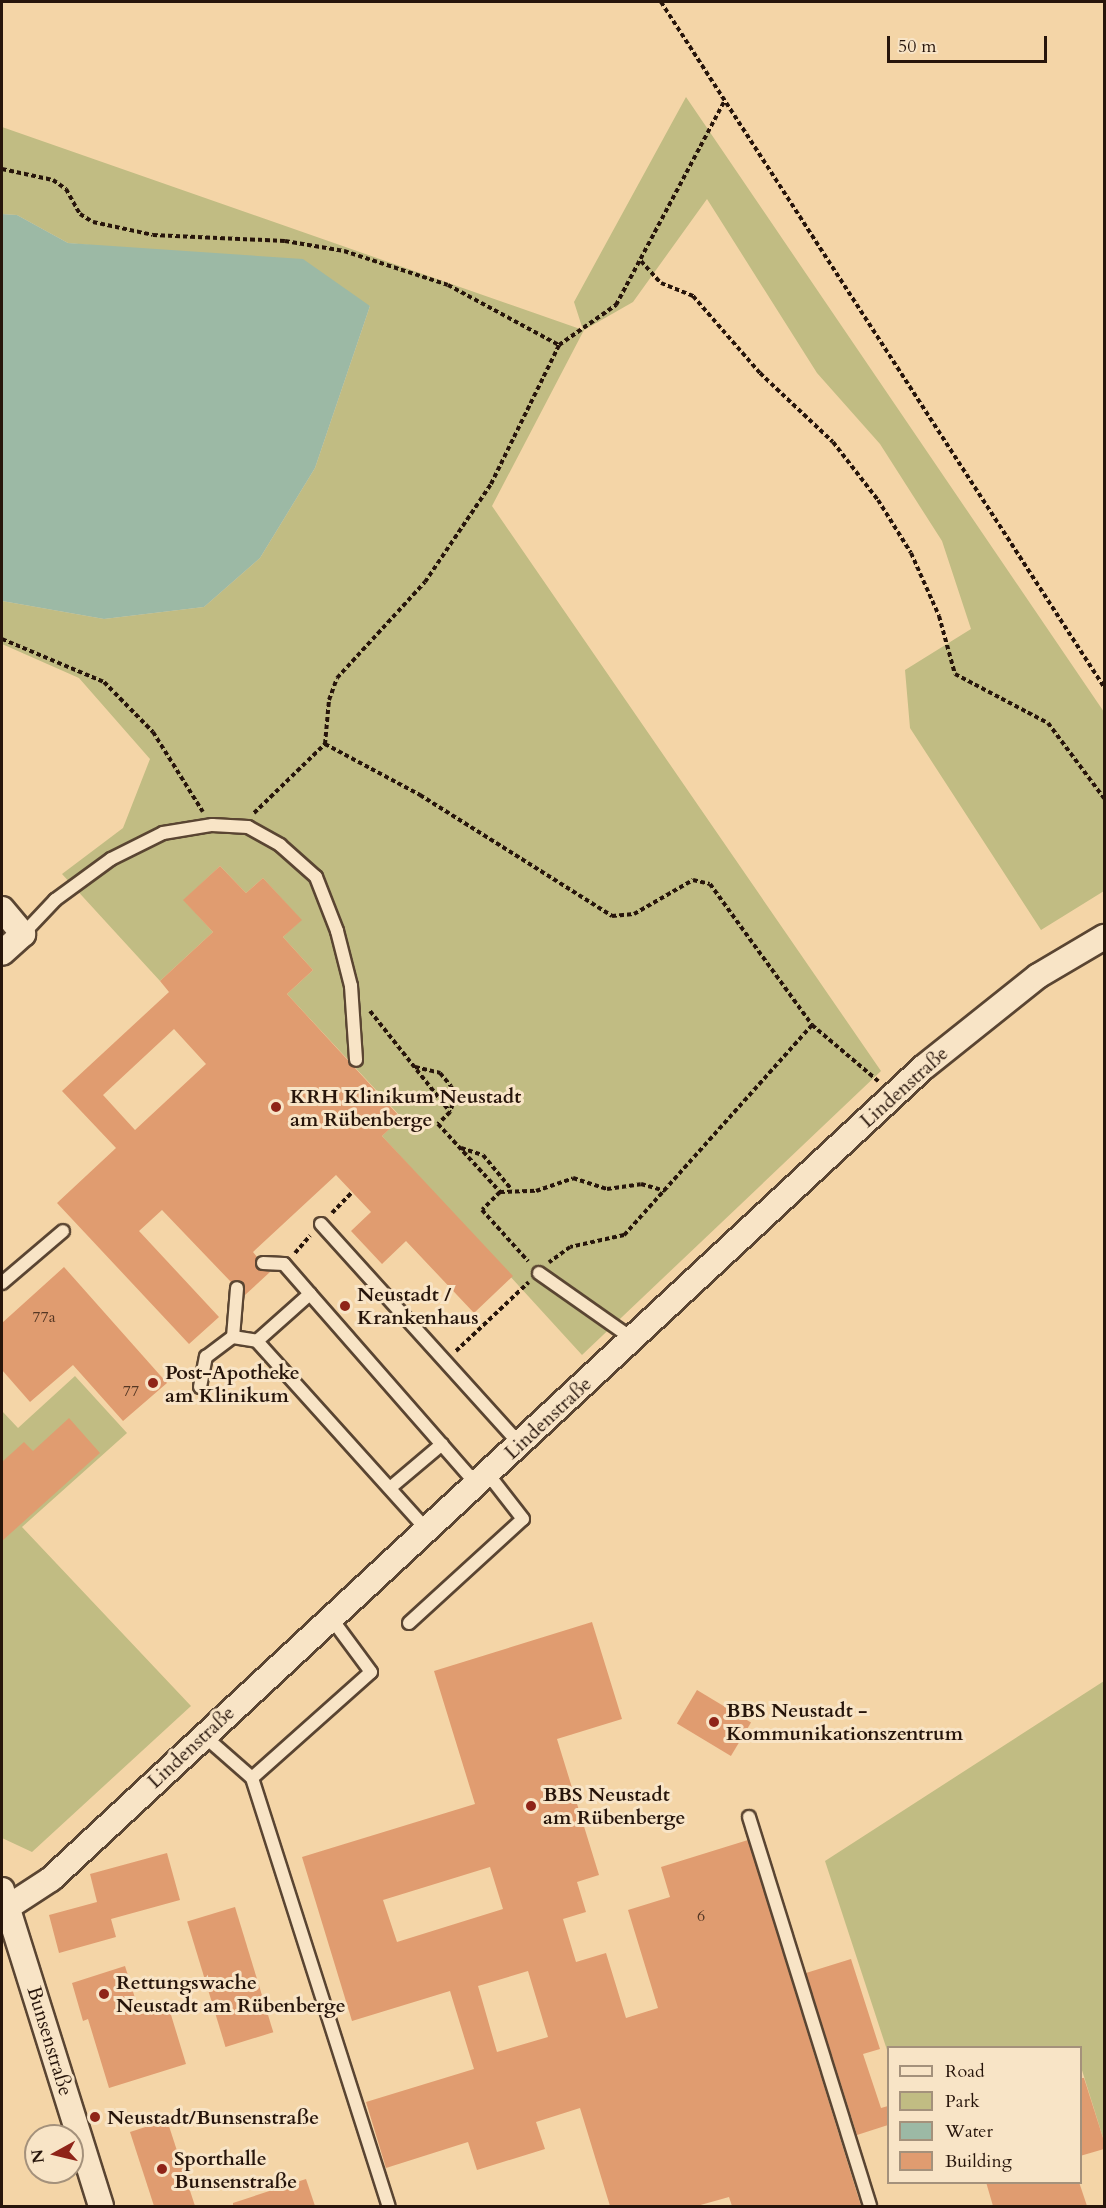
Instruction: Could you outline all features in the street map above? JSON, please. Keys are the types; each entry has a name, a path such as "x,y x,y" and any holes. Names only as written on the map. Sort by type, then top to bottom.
{"street":[{"path":"2,909 23,934 2,953"},
{"name":"Lindenstraße","path":"4,1904 51,1879 203,1735 483,1480 894,1095 1038,976 1104,937"},
{"name":"Bunsenstraße","path":"4,1904 101,2206"}],"lane":[{"path":"23,934 55,900 111,859 163,833 212,825 248,827 280,845 316,877 337,931 351,986 356,1060"},
{"path":"321,1224 520,1444"},
{"path":"2,1283 63,1231"},
{"path":"263,1263 284,1264 442,1444 523,1519 409,1623"},
{"path":"539,1273 633,1340"},
{"path":"233,1337 237,1288"},
{"path":"257,1341 310,1294"},
{"path":"200,1387 206,1357 233,1337 257,1341 427,1530"},
{"path":"390,1488 442,1444"},
{"path":"252,1778 370,1672 331,1618"},
{"path":"203,1735 252,1778 389,2206"},
{"path":"749,1817 870,2206"}],"path":[{"path":"661,2 1104,687"},
{"path":"248,827 256,809 325,744 329,700 337,678 425,582 478,504 559,345 616,305 724,102"},
{"path":"2,169 52,180 66,189 80,214 93,222 153,235 285,241 354,254 448,285 559,345"},
{"path":"641,261 661,283 693,296 768,381 833,442 878,500 910,553 939,616 955,674 1048,723 1104,798"},
{"path":"2,639 104,682 153,732 212,825"},
{"path":"325,744 420,795 612,916 634,914 693,880 710,884 812,1025 894,1095"},
{"path":"351,986 450,1113"},
{"path":"444,1362 539,1273 556,1254 570,1247 624,1235 812,1025"},
{"path":"414,1067 440,1073 451,1086 454,1097 450,1113 438,1124 500,1192"},
{"path":"460,1148 483,1155 512,1190"},
{"path":"539,1273 482,1210 500,1192 536,1191 573,1178 607,1189 641,1184 665,1191"}],"green space":[{"path":"686,97 1104,712 1104,891 1041,930 910,728 905,670 971,629 942,541 880,444 817,373 707,199 633,302 584,330 492,506 881,1071 582,1355 382,1136 401,1117 287,994 313,970 283,937 301,920 263,878 246,893 220,866 184,900 213,932 160,981 62,874 123,828 150,759 79,678 2,644 2,601 104,619 204,607 260,558 315,468 370,306 174,253 68,243 17,215 2,214 2,127 583,330 574,302"},
{"path":"75,1376 127,1433 22,1527 191,1706 32,1852 2,1838 2,1411 18,1428"},
{"path":"1104,1681 1104,2141 1082,2070 1082,2046 887,2046 887,2050 825,1861"}],"water":[{"path":"2,214 17,215 68,243 303,259 370,306 315,468 260,558 204,607 104,619 2,601"}],"building":[{"name":"KRH Klinikum Neustadt am Rübenberge","path":"220,866 246,893 263,878 302,920 283,937 313,970 287,994 401,1118 382,1136 513,1276 474,1313 406,1241 382,1264 351,1231 371,1212 336,1175 253,1252 257,1257 256,1267 270,1272 245,1295 242,1282 231,1282 162,1210 139,1231 219,1317 189,1344 57,1203 116,1148 62,1091 169,992 160,981 213,932 183,900","holes":["174,1029 206,1064 135,1130 103,1095"]},
{"path":"64,1267 167,1383 123,1421 73,1365 30,1402 2,1370 2,1323"},
{"path":"69,1418 100,1453 2,1541 2,1462 24,1442 33,1451"},
{"path":"592,1622 622,1719 557,1739 599,1875 577,1882 586,1912 563,1919 576,1962 606,1953 626,2018 658,2008 628,1910 670,1897 661,1867 748,1840 861,2206 732,2206 729,2197 697,2206 610,2206 580,2108 536,2122 545,2149 477,2170 468,2142 386,2168 366,2102 474,2069 450,1991 352,2021 302,1857 475,1804 434,1671","holes":["490,1867 503,1909 397,1942 383,1900","528,1971 548,2037 497,2052 478,1986"]},
{"name":"BBS Neustadt - Kommunikationszentrum","path":"697,1690 751,1722 731,1756 677,1723"},
{"path":"167,1853 180,1900 111,1919 116,1937 59,1953 49,1915 97,1902 90,1874"},
{"path":"235,1907 273,2032 225,2047 187,1922"},
{"path":"851,1959 880,2049 863,2054 881,2108 887,2106 887,2125 857,2135 806,1973"},
{"path":"125,1966 140,2014 168,2005 186,2064 109,2088 88,2019 83,2021 72,1983"},
{"path":"1082,2078 1084,2078 1104,2141 1104,2149 1082,2155"},
{"name":"Sporthalle Bunsenstraße","path":"167,2120 195,2206 154,2206 130,2132"},
{"name":"Sporthalle Bunsenstraße","path":"306,2179 315,2206 233,2206 233,2203"},
{"path":"987,2184 1080,2184 1087,2206 993,2206"}],"place":[{"name":"KRH Klinikum Neustadt am Rübenberge","path":"276,1107"},
{"name":"Neustadt / Krankenhaus","path":"345,1306"},
{"name":"Post-Apotheke am Klinikum","path":"153,1383"},
{"name":"BBS Neustadt - Kommunikationszentrum","path":"714,1722"},
{"name":"BBS Neustadt am Rübenberge","path":"531,1806"},
{"name":"Rettungswache Neustadt am Rübenberge","path":"104,1994"},
{"name":"Neustadt/Bunsenstraße","path":"95,2117"},
{"name":"Sporthalle Bunsenstraße","path":"162,2169"}]}
